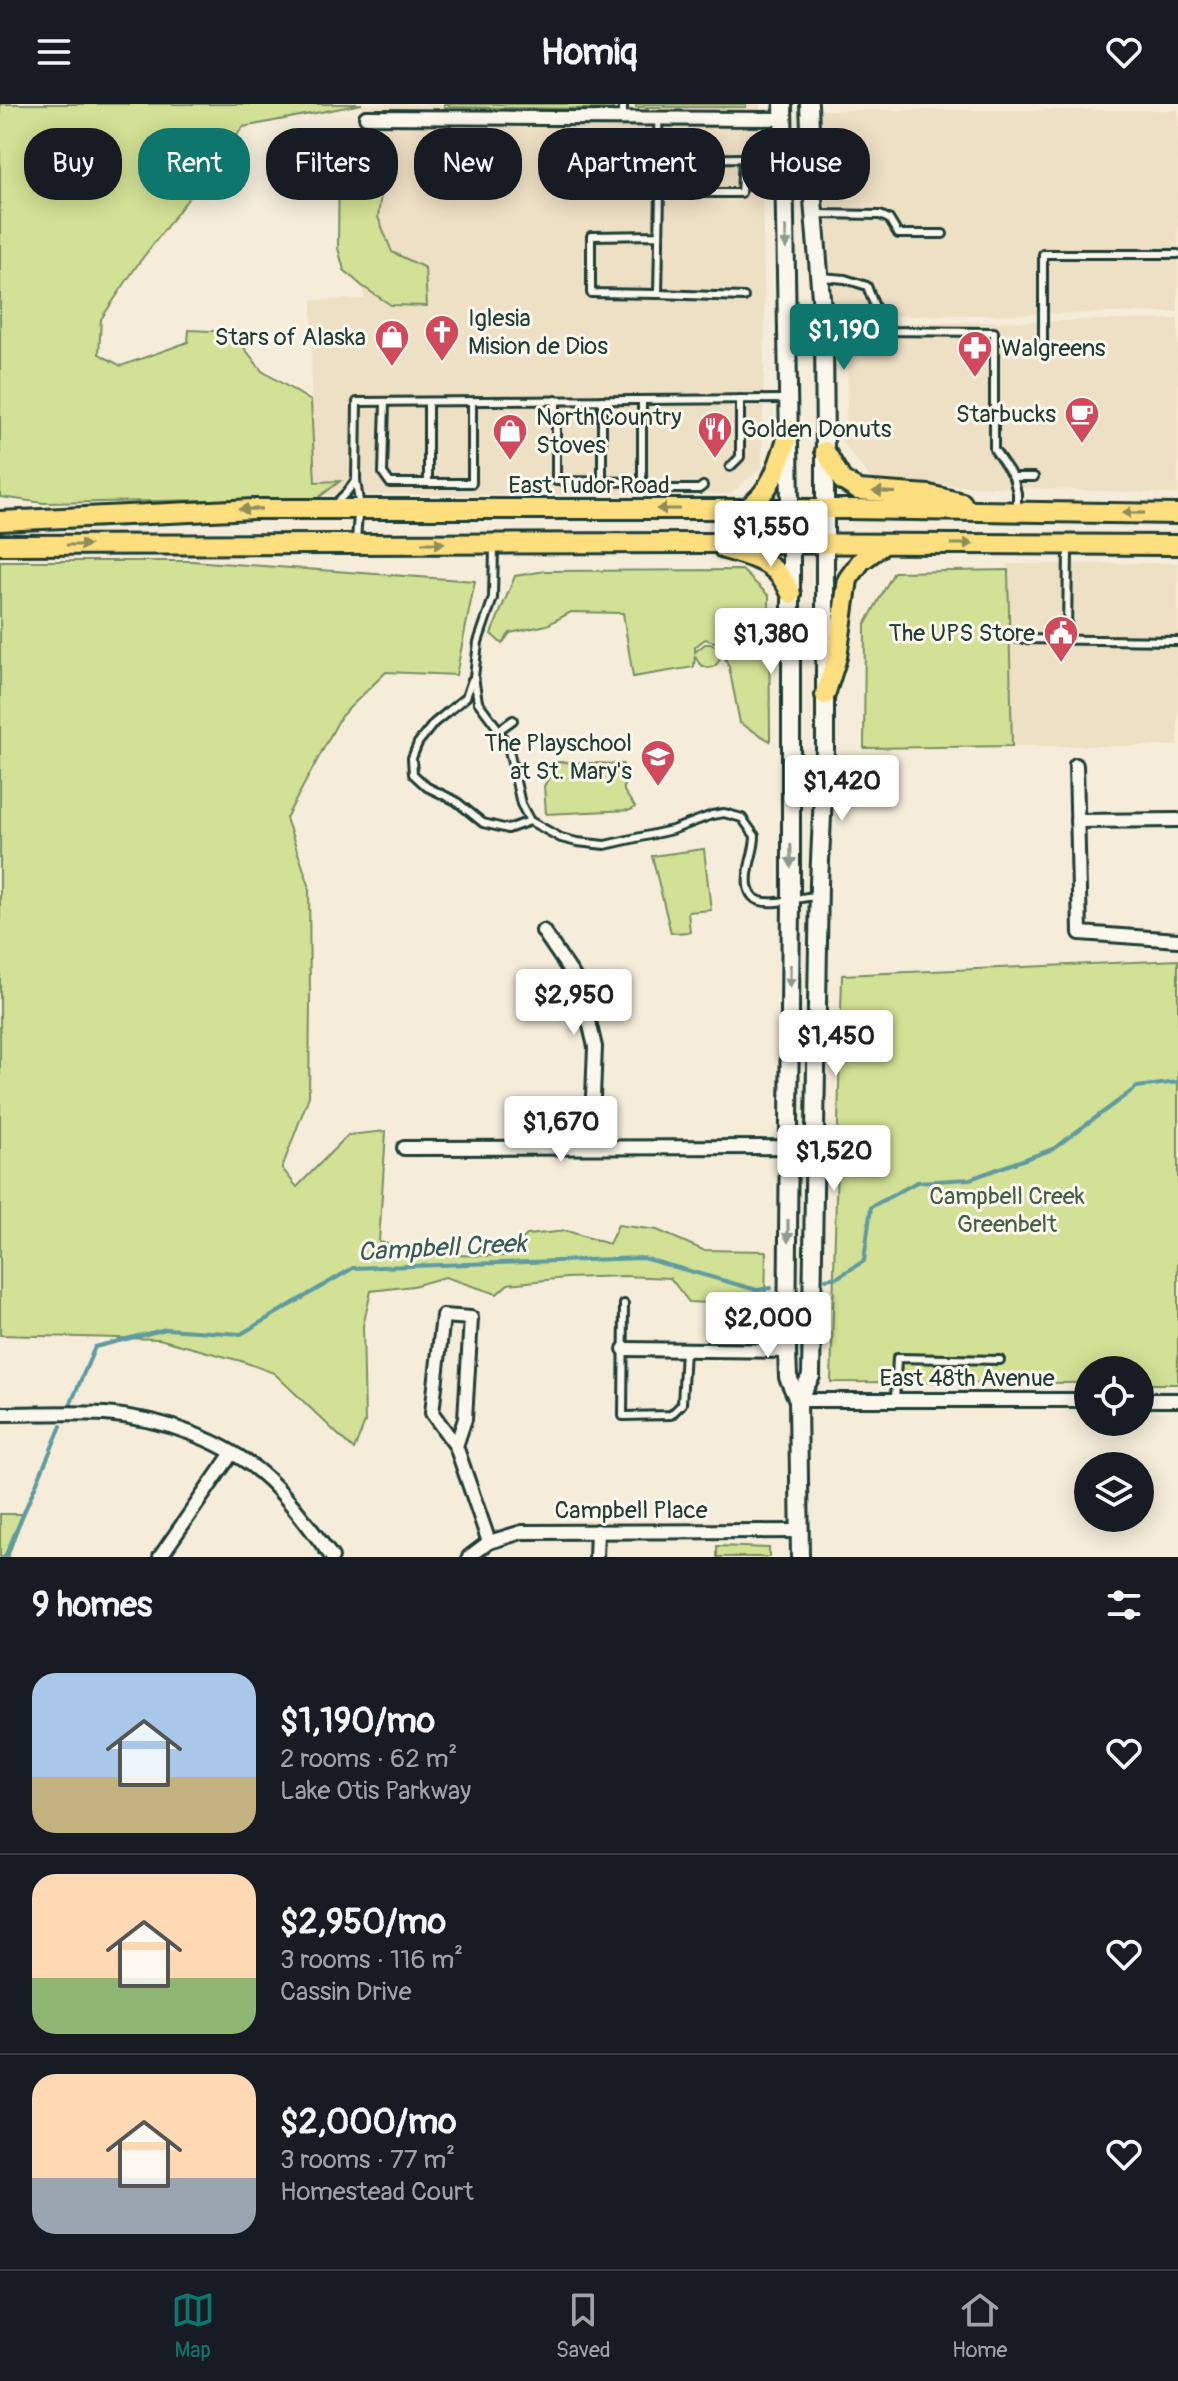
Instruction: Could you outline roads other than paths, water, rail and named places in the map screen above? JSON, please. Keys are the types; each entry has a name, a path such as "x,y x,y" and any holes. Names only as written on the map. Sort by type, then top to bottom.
{"main road":[{"path":"798,1400 811,1376 825,695 824,340 809,104"},
{"path":"783,111 798,131 801,170 814,207"},
{"path":"783,111 791,544 787,1351 788,1377 798,1400 800,1557"},
{"path":"746,509 769,487 790,429"},
{"path":"825,451 842,480 858,490 929,495 988,510"},
{"name":"East Tudor Road","path":"0,521 215,510 328,509 1017,510 1178,514"},
{"path":"706,543 769,565 784,580 791,594"},
{"path":"825,695 837,657 848,579 861,561 884,544"},
{"path":"0,545 1178,545"}],"street":[{"path":"366,117 623,120 783,111"},
{"path":"1076,765 1080,933 1178,940"},
{"path":"1077,821 1178,820"},
{"path":"543,931 581,987 592,1032 595,1047 591,1146"},
{"path":"404,1148 815,1147"},
{"path":"456,1446 465,1419 471,1318 443,1316 432,1413 456,1446 489,1542"},
{"path":"624,1349 787,1351"},
{"name":"East 48th Avenue","path":"798,1400 1074,1400"},
{"path":"1154,1400 1178,1400"},
{"path":"0,1414 106,1414 139,1419 190,1433 232,1453 268,1479 301,1515 332,1557"},
{"path":"160,1557 232,1453"},
{"path":"596,1557 597,1531"},
{"name":"Campbell Place","path":"469,1557 489,1542 522,1532 800,1531"}],"lane":[{"path":"434,104 434,118"},
{"path":"623,104 623,120"},
{"path":"658,118 658,128"},
{"path":"725,158 743,158 741,193 725,193"},
{"path":"658,294 660,200"},
{"path":"814,207 880,215 889,219 898,234 943,234"},
{"path":"658,235 591,236 591,293 744,297"},
{"path":"1043,343 1043,254 1178,254"},
{"path":"820,277 845,279 867,286 875,307 876,331 994,332 994,449 1013,477 1017,510"},
{"path":"730,467 740,457 740,399"},
{"path":"355,543 359,509 356,480 357,402 789,399"},
{"path":"556,400 556,481 642,482 659,489 699,489 703,486"},
{"path":"602,400 602,482"},
{"path":"642,400 642,482"},
{"path":"385,402 383,473 390,483 472,483 472,402"},
{"path":"428,402 428,483"},
{"path":"1013,477 1034,477"},
{"path":"328,509 356,480"},
{"path":"494,543 493,598 478,642 474,677 466,697 434,723 418,743 412,758 413,774 427,787 456,801 483,823 508,829 530,821"},
{"path":"1067,640 1068,544"},
{"path":"1018,639 1178,641"},
{"path":"474,677 478,702 499,730 509,750 521,804 530,821 561,838 605,845 672,830 712,815 735,815 742,818 755,836 747,883 749,893 756,901 779,903 791,898 819,895"},
{"path":"499,730 513,720"},
{"path":"624,1304 623,1416 671,1415 682,1404 685,1350"},
{"path":"895,1400 897,1358 1000,1360"}],"waterway":[{"name":"Campbell Creek","path":"826,1279 838,1277 864,1261 871,1207 917,1182 970,1179 1053,1149 1137,1087 1178,1082"},
{"name":"Campbell Creek","path":"71,1403 95,1347 166,1329 241,1334 353,1268 643,1258 757,1290 771,1288"},
{"name":"Campbell Creek","path":"5,1557 61,1426"}],"place":[{"name":"Iglesia Mision de Dios","path":"442,363"},
{"name":"Stars of Alaska","path":"392,368"},
{"name":"Walgreens","path":"975,379"},
{"name":"Starbucks","path":"1082,445"},
{"name":"Golden Donuts","path":"715,460"},
{"name":"North Country Stoves","path":"510,462"},
{"name":"The UPS Store","path":"1061,664"},
{"name":"The Playschool at St. Mary's","path":"658,788"}],"park label":[{"name":"Campbell Creek Greenbelt","path":"1007,1210"}]}
